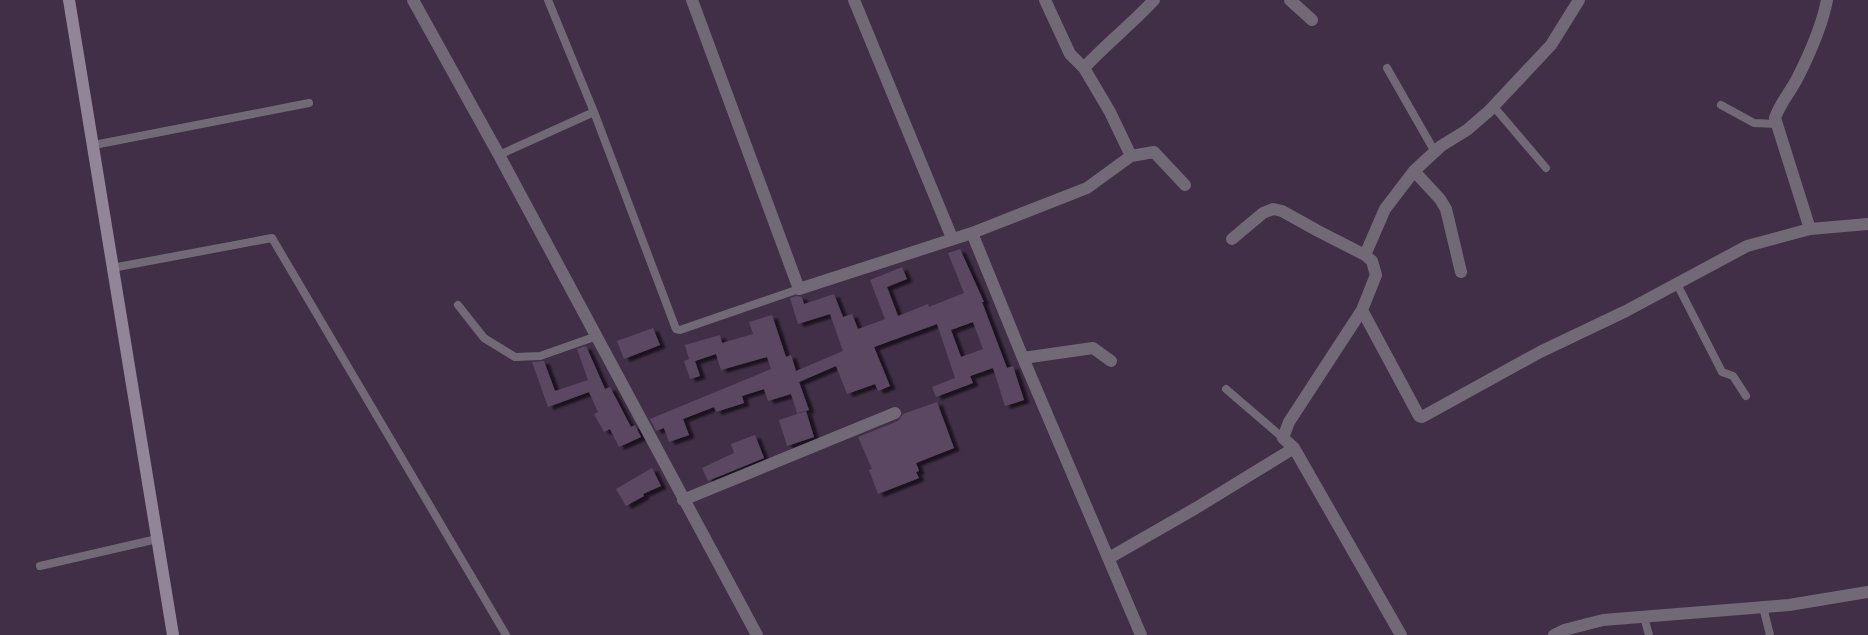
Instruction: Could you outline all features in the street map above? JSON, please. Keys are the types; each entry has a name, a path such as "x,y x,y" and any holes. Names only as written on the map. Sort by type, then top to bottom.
{"street":[{"path":"69,0 173,635"},
{"path":"413,0 499,155 756,635"},
{"path":"692,0 799,289 972,233 1087,188 1131,156 1154,152 1184,185"},
{"path":"854,0 952,238"},
{"path":"1045,0 1070,54 1084,68 1110,112 1131,156"},
{"path":"1084,68 1104,46 1137,19 1154,0"},
{"path":"1290,0 1312,20"},
{"path":"1364,255 1385,209 1414,171 1435,152 1467,130 1494,107 1551,45 1578,0"},
{"path":"1810,229 1775,118 1817,34 1827,0"},
{"path":"1414,171 1440,199 1446,209 1461,272"},
{"path":"1232,239 1263,213 1274,210 1282,211 1372,261 1376,275 1362,310 1289,422 1283,438 1294,448 1401,635"},
{"path":"1362,310 1419,416 1422,417 1540,352 1626,311 1747,246 1810,229 1868,224"},
{"path":"972,233 1141,635"},
{"path":"1023,358 1094,348 1111,360"},
{"path":"683,500 895,413"},
{"path":"1108,558 1196,508 1294,448"},
{"path":"1554,635 1564,630 1603,620 1789,605 1868,592"}],"lane":[{"path":"548,0 594,112 676,329 680,330 799,289"},
{"path":"1387,68 1435,152"},
{"path":"94,145 309,103"},
{"path":"1721,105 1754,123 1776,124"},
{"path":"1494,107 1546,168"},
{"path":"499,155 594,112"},
{"path":"112,268 272,238 506,635"},
{"path":"1677,284 1722,372 1733,376 1746,396"},
{"path":"458,305 484,338 515,357 540,356 596,336"},
{"path":"1226,389 1283,438"},
{"path":"40,566 157,539"},
{"path":"1763,607 1770,635"},
{"path":"1644,617 1648,635"}],"building":[{"path":"960,249 984,302 982,302 1007,368 1013,366 1024,400 1005,406 993,368 970,376 973,383 936,397 932,387 955,378 937,324 874,347 890,386 878,391 875,384 847,394 836,366 799,382 809,410 797,413 791,394 768,401 764,389 742,396 744,403 716,412 714,407 683,419 689,435 669,442 664,428 656,431 650,419 771,369 767,357 721,370 716,354 695,361 700,376 690,379 684,361 689,359 685,345 720,335 722,343 753,334 749,322 772,315 786,357 791,355 796,371 843,351 830,314 798,324 790,298 802,297 804,304 834,294 843,317 852,314 858,329 885,319 870,280 902,267 907,279 887,287 898,316 928,304 929,307 964,293 948,253","holes":["973,322 983,349 961,357 951,330"]},
{"path":"653,328 660,345 624,359 617,341"},
{"path":"586,346 605,389 610,387 631,427 635,425 641,437 619,447 610,429 604,432 594,414 598,412 589,392 548,407 532,362 544,361 555,391 588,380 577,349"},
{"path":"937,402 954,448 916,463 919,471 916,472 919,478 878,494 869,470 872,469 858,437 898,421 903,414"},
{"path":"806,411 814,437 787,446 779,420"},
{"path":"755,435 764,458 708,481 702,468 734,453 731,444"},
{"path":"652,468 661,486 643,494 644,496 626,506 616,489"}]}
